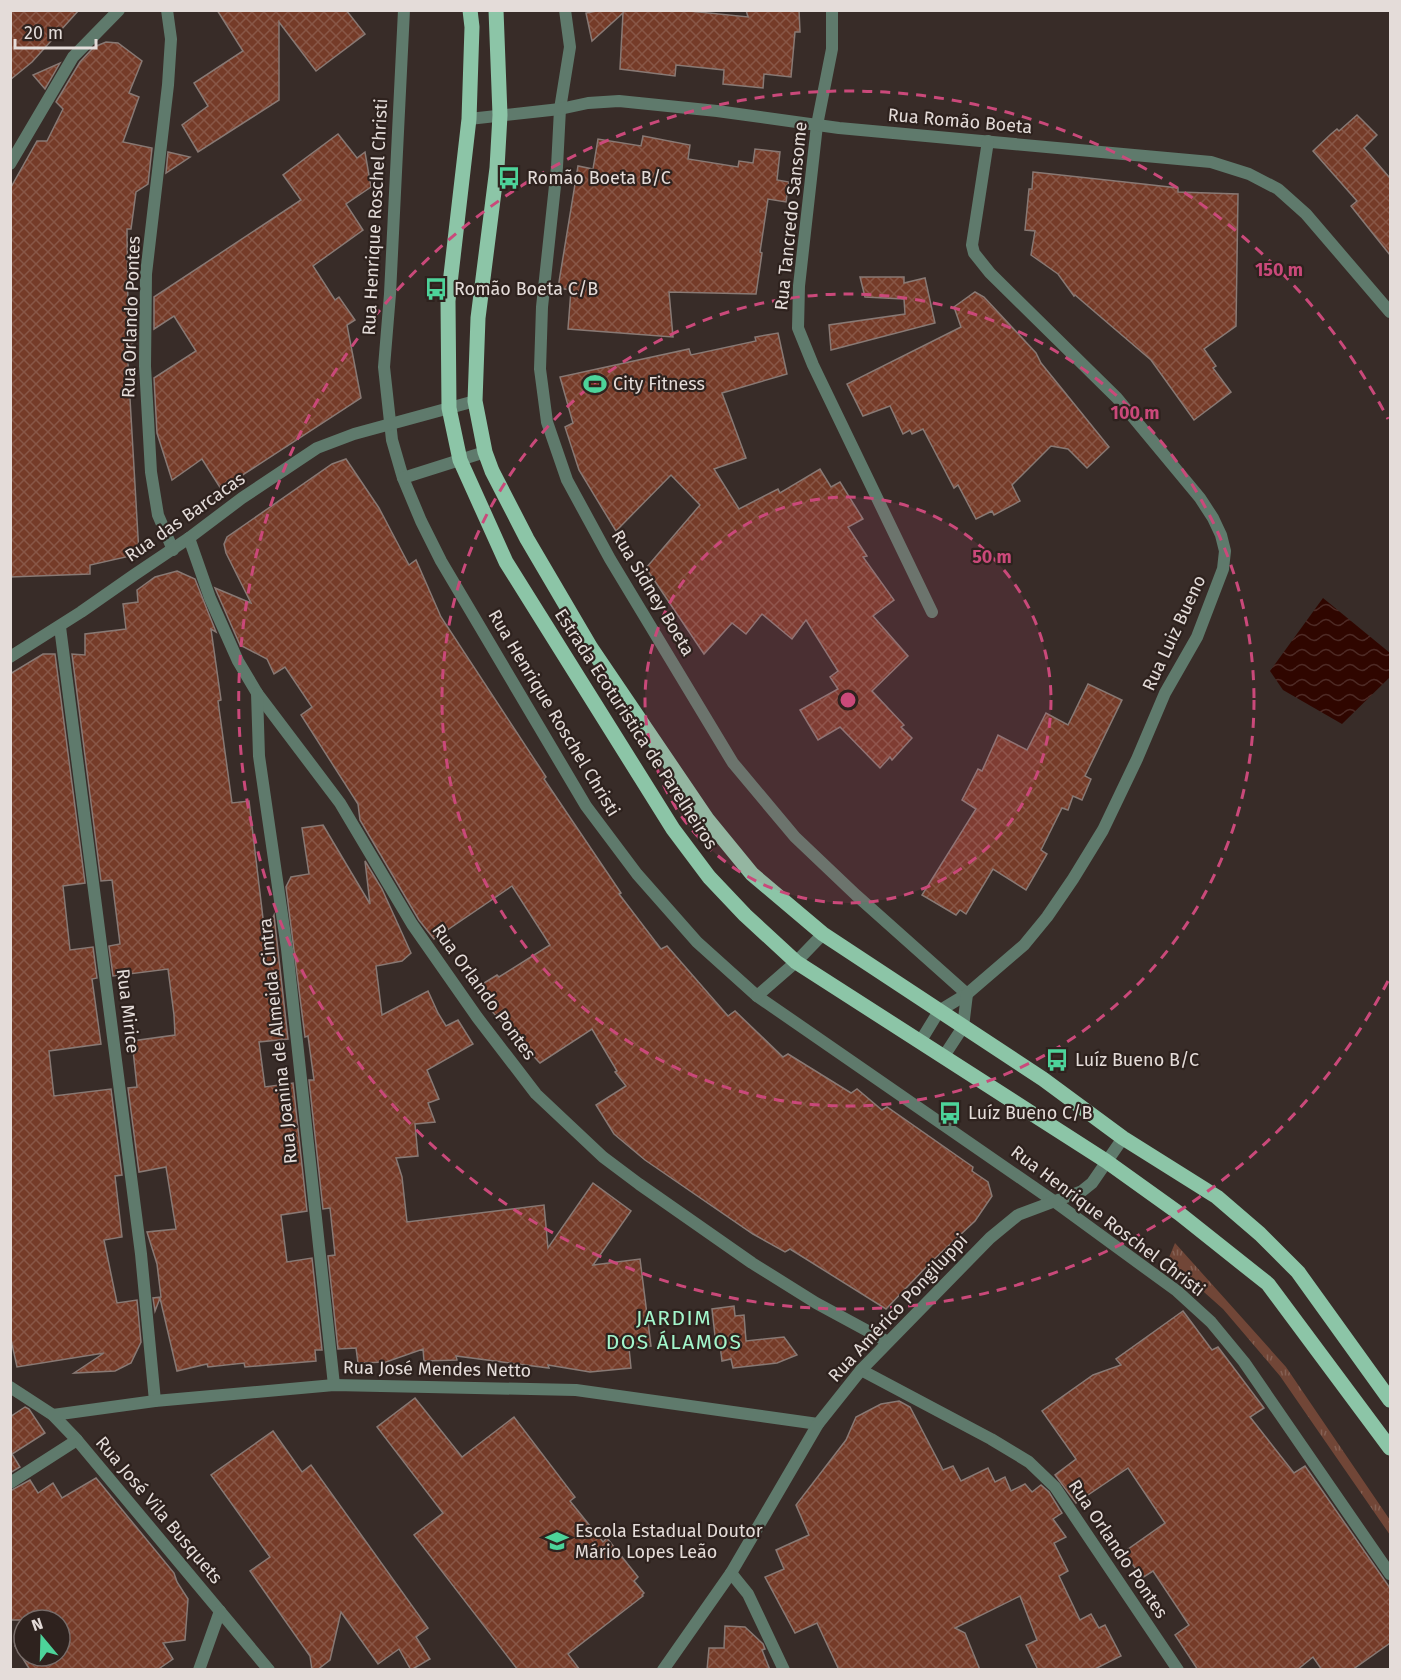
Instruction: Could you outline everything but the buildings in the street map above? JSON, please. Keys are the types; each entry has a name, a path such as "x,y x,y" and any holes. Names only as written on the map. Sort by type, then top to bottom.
{"main road":[{"name":"Estrada Ecoturistica de Parelheiros","path":"470,10 472,27 470,119 448,301 449,408 460,460 506,562 673,829 709,877 796,962 1106,1161 1180,1214 1268,1284 1390,1448"},
{"name":"Estrada Ecoturistica de Parelheiros","path":"496,10 501,115 497,168 478,318 475,401 485,452 492,471 526,539 591,648 707,819 752,874 823,934 1042,1079 1123,1138 1217,1197 1260,1234 1298,1272 1390,1400"}],"street":[{"path":"10,164 73,57 119,10"},
{"name":"Rua Orlando Pontes","path":"167,10 171,39 168,86 146,274 145,366 151,472 158,515 173,550"},
{"name":"Rua Henrique Roschel Christi","path":"405,10 384,367 390,426 403,478 441,561 586,806 637,874 697,942 757,996 1055,1202 1177,1291 1211,1322 1244,1362 1390,1574"},
{"name":"Rua Sidney Boeta","path":"565,10 570,47 560,109 557,167 542,307 540,369 548,422 567,480 610,559 733,764 795,837 967,994"},
{"name":"Rua Tancredo Sansome","path":"832,10 832,49 817,125 799,286 798,328 813,365 932,612"},
{"name":"Rua Romão Boeta","path":"470,119 619,101 817,125 1211,162 1249,174 1278,189 1306,214 1390,312"},
{"name":"Rua Luiz Bueno","path":"967,994 1024,945 1047,917 1103,830 1165,693 1197,637 1223,569 1225,551 1214,518 1132,416 1079,359 990,273 974,253 973,234 988,141"},
{"path":"390,426 475,401"},
{"name":"Rua das Barcacas","path":"10,657 60,627 317,448 354,434 390,426"},
{"path":"403,478 485,452"},
{"name":"Rua Orlando Pontes","path":"189,538 210,598 238,661 257,693 340,803 412,924 477,1017 536,1094 603,1157 639,1184 770,1274 816,1303 888,1342"},
{"name":"Rua Mirice","path":"60,627 141,1254 155,1401"},
{"name":"Rua Joanina de Almeida Cintra","path":"257,693 258,756 287,949 334,1385"},
{"path":"757,996 796,962 823,934"},
{"path":"920,1042 939,1011 967,994"},
{"path":"944,1056 963,1027 967,994"},
{"name":"Rua Américo Pongiluppi","path":"663,1670 731,1573 818,1424 861,1370 990,1238 1018,1215 1082,1191 1092,1183 1123,1138"},
{"name":"Rua Orlando Pontes","path":"861,1370 991,1439 1038,1470 1055,1487 1178,1670"},
{"name":"Rua José Mendes Netto","path":"53,1415 155,1401 334,1385 576,1390 818,1424"},
{"name":"Rua José Vila Busquets","path":"10,1387 53,1415 77,1440 269,1670"},
{"path":"10,1483 77,1440"},
{"path":"731,1573 748,1594 784,1670"},
{"path":"199,1670 220,1611"}],"green space":[{"path":"1175,1243 1286,1367 1390,1520 1390,1535 1280,1376 1223,1309 1168,1260"}],"water":[{"path":"1323,598 1390,653 1390,677 1342,724 1283,690 1270,671"}],"place":[{"name":"Romão Boeta B/C","path":"509,178"},
{"name":"Romão Boeta C/B","path":"436,289"},
{"name":"City Fitness","path":"595,384"},
{"name":"Luíz Bueno B/C","path":"1057,1060"},
{"name":"Luíz Bueno C/B","path":"950,1113"},
{"name":"Escola Estadual Doutor Mário Lopes Leão","path":"557,1541"}],"district":[{"name":"JARDIM DOS ÁLAMOS","path":"674,1330"}]}
